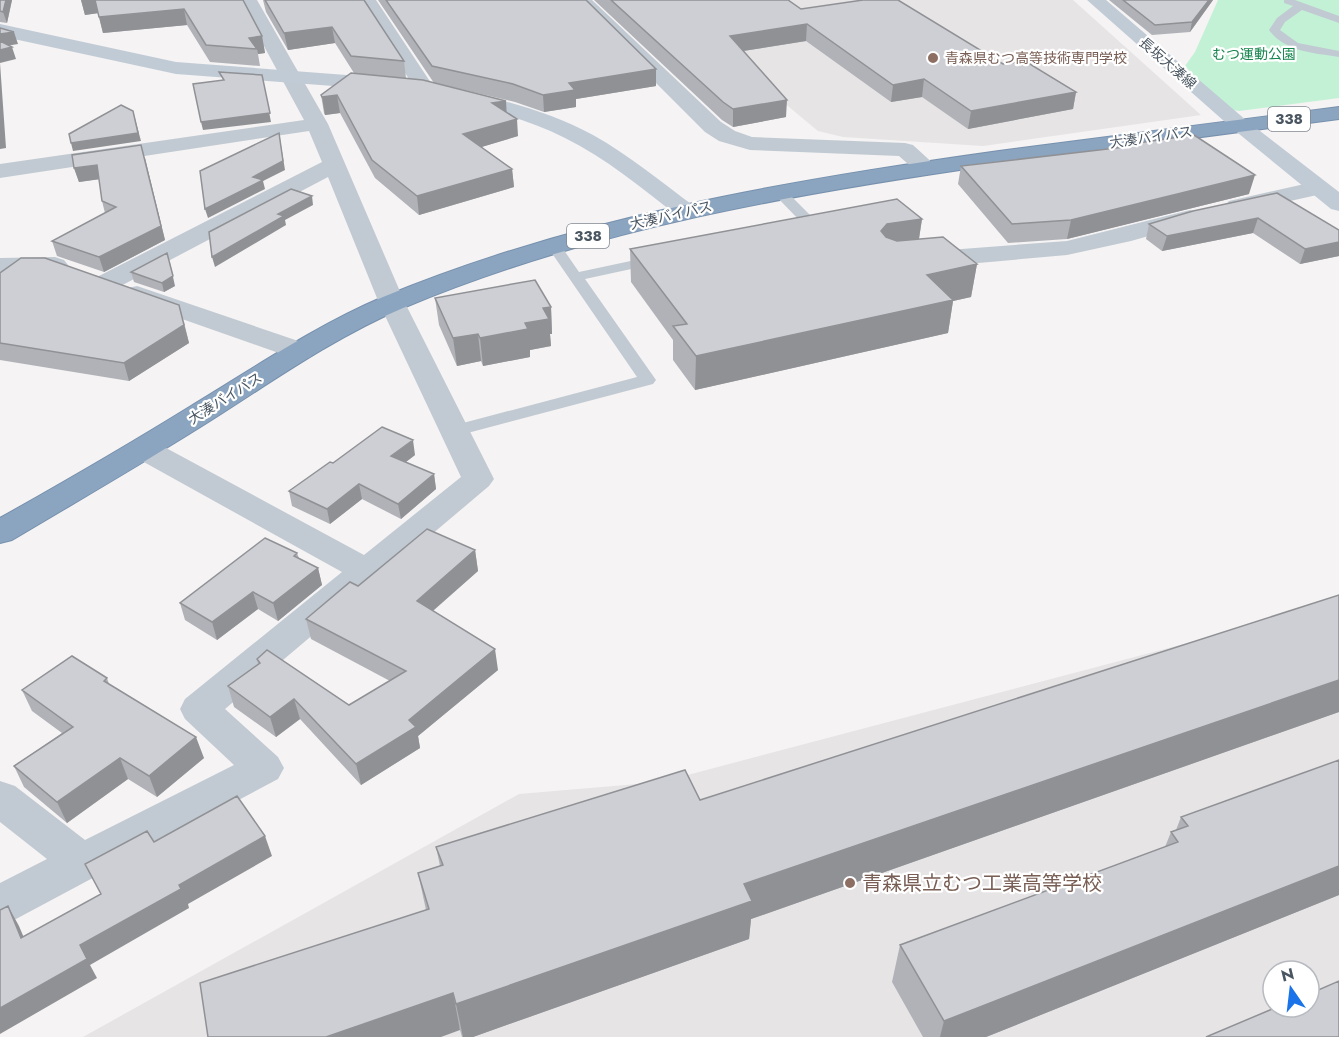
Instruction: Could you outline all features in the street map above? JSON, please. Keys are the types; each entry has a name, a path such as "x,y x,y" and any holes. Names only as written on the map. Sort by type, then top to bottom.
{"highway":[{"name":"大湊バイパス","path":"0,532 144,449 300,351 392,303 554,246 686,211 778,191 926,167 1339,113"}],"street":[{"path":"367,0 425,89"},
{"path":"582,0 713,127 727,136 750,143 905,150 926,167"},
{"name":"長坂大湊線","path":"1096,0 1240,125 1339,204"},
{"path":"249,3 271,4"},
{"path":"0,905 264,768 199,709 478,479 392,303 317,124 249,3"},
{"path":"0,30 176,68 425,89 507,108 573,133 608,154 686,211"},
{"path":"0,171 317,124"},
{"path":"88,277 335,164"},
{"path":"904,262 1067,248 1122,236 1182,218 1318,188"},
{"path":"0,266 54,265 300,351"},
{"path":"144,449 365,570"},
{"path":"0,798 82,862"}],"lane":[{"path":"1286,0 1339,20"},
{"path":"1300,6 1281,20 1274,30 1279,37 1293,44 1339,54"},
{"path":"778,191 813,226 790,231"},
{"path":"454,431 647,380 554,246"},
{"path":"575,277 666,258"}],"shaded area":[{"name":"青森県むつ高等技術専門学校","path":"660,0 1073,0 1201,115 983,146 843,137 818,131"},
{"name":"青森県立むつ工業高等学校","path":"1339,603 1339,1037 83,1037 519,794 661,782"}],"green space":[{"name":"むつ運動公園","path":"1218,0 1339,0 1339,98 1239,111 1227,109 1185,66 1195,52"}],"building":[{"path":"0,0 6,0 3,12 0,11"},
{"path":"95,0 243,0 262,36 249,38 257,49 206,45 184,9 99,17"},
{"path":"265,0 364,0 404,61 351,56 332,27 284,33"},
{"path":"386,0 586,0 656,69 569,83 575,90 543,95 513,84 432,66"},
{"path":"611,0 788,0 801,9 863,0 898,0 1003,64 1025,61 1076,92 971,111 924,79 893,85 807,24 730,36 787,100 733,109"},
{"path":"1123,0 1209,0 1192,22 1155,25"},
{"path":"0,28 14,32 0,34"},
{"path":"0,41 12,47 0,50"},
{"path":"219,72 262,75 270,113 201,122 193,84 224,80"},
{"path":"351,73 423,80 506,101 492,103 517,119 463,134 512,169 417,196 372,160 337,95 322,97 321,95"},
{"path":"121,105 133,111 138,133 71,143 69,134"},
{"path":"279,133 283,161 253,177 263,180 205,209 200,171"},
{"path":"1194,135 1255,175 1071,220 1012,224 961,166 1125,147 1123,145"},
{"path":"141,145 161,226 99,257 52,241 116,207 102,201 97,165 74,168 72,155"},
{"path":"291,189 312,196 278,214 284,216 212,257 209,232"},
{"path":"1277,193 1339,230 1339,242 1305,249 1258,218 1167,236 1149,224 1193,211"},
{"path":"897,199 922,219 887,224 881,231 886,237 897,241 943,237 977,264 927,275 953,300 696,356 673,326 687,324 630,249"},
{"path":"167,253 173,276 162,283 131,272"},
{"path":"21,258 45,258 179,305 184,325 124,363 0,343 0,273"},
{"path":"535,280 551,307 543,308 549,319 525,323 528,329 480,338 478,334 453,338 435,298"},
{"path":"382,427 413,440 391,456 434,474 398,504 359,484 327,509 289,491 330,462 333,463"},
{"path":"427,529 475,550 417,601 495,649 409,720 416,727 356,764 294,699 270,717 228,686 260,663 257,659 267,650 349,705 406,671 306,619 350,582 358,586"},
{"path":"265,538 297,553 294,556 318,568 273,603 253,592 212,622 180,603"},
{"path":"1339,595 1339,680 744,884 752,901 456,1004 453,993 326,1037 208,1037 200,983 429,909 418,873 443,865 436,847 685,770 700,800"},
{"path":"72,656 107,678 104,681 196,737 149,776 120,758 57,802 14,766 73,727 22,690"},
{"path":"1339,760 1339,866 944,1021 900,945 1178,842 1171,832 1188,826 1181,817"},
{"path":"237,796 265,836 179,885 181,889 80,945 87,959 0,1008 0,910 8,906 21,938 101,894 85,864 147,831 154,842"},
{"path":"1339,981 1339,1037 1206,1037 1261,1014 1261,1019 1321,1019 1321,989"}],"place":[{"name":"青森県むつ高等技術専門学校","path":"933,58"},
{"name":"青森県立むつ工業高等学校","path":"850,883"}]}
